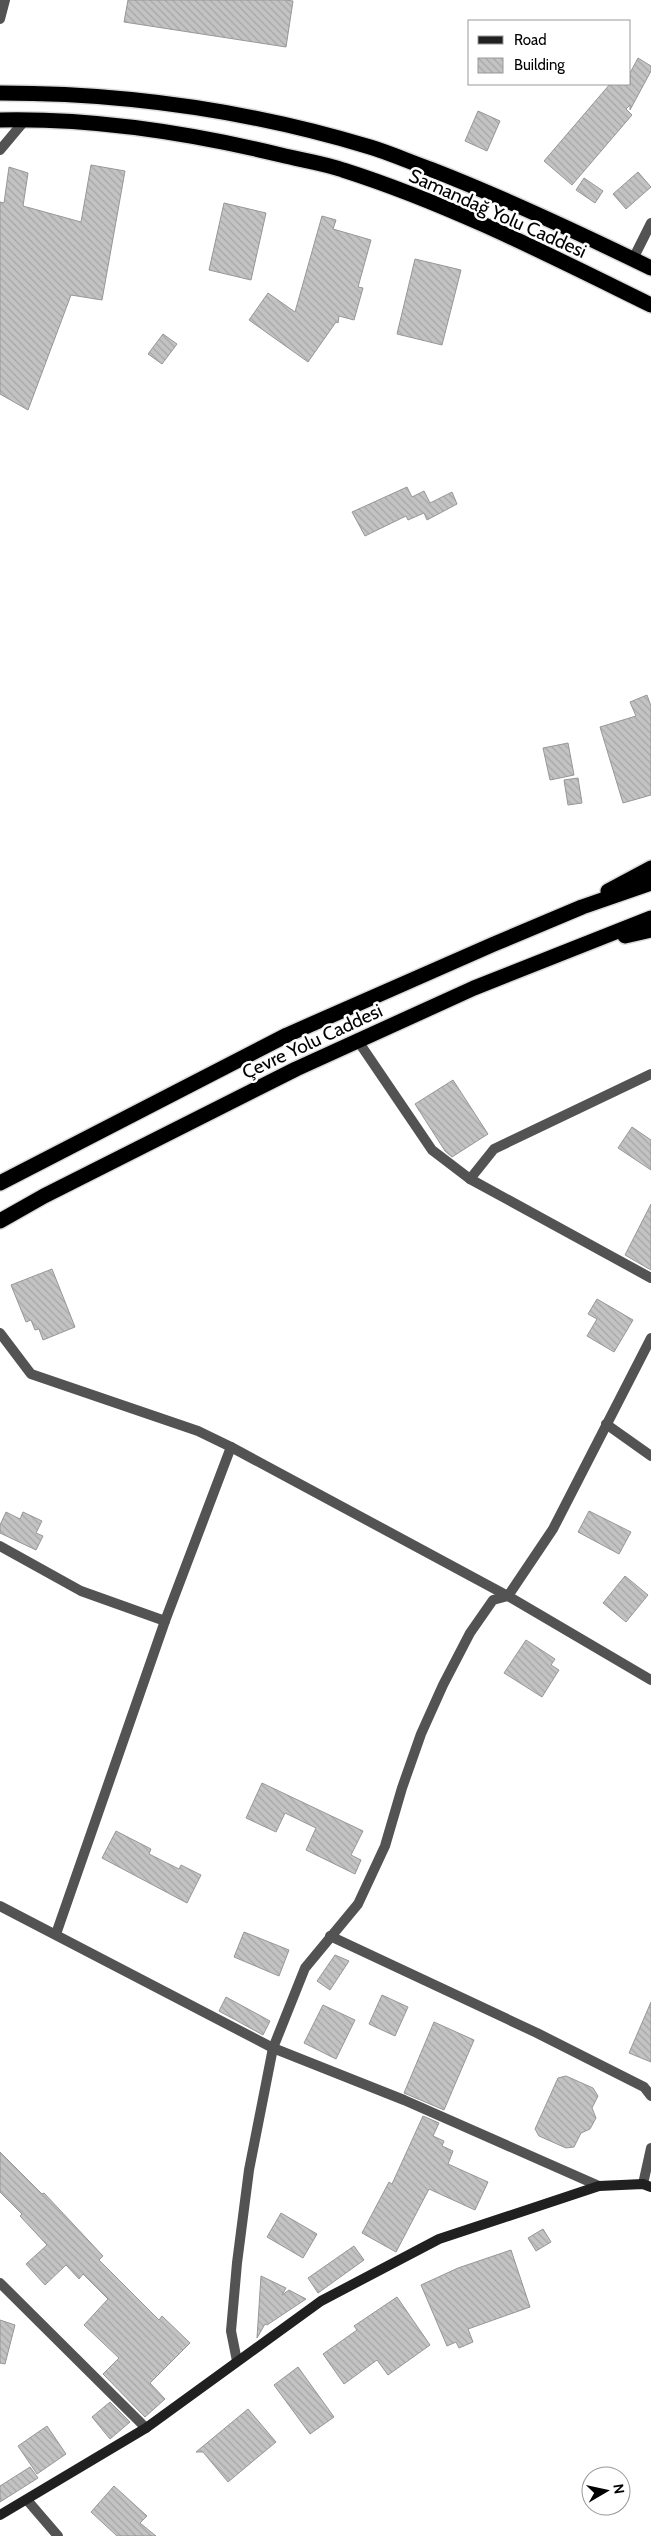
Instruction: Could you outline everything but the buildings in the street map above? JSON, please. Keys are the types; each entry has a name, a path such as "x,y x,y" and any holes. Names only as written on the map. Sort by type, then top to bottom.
{"highway":[{"name":"Samandağ Yolu Caddesi","path":"0,93 41,93 152,102 263,119 371,147 471,185 651,268"},
{"name":"Samandağ Yolu Caddesi","path":"0,120 26,119 129,127 234,143 342,169 465,216 651,305"},
{"path":"582,907 651,868"},
{"name":"Çevre Yolu Caddesi","path":"0,1182 287,1035 582,907 651,883"},
{"name":"Çevre Yolu Caddesi","path":"0,1221 44,1196 252,1091 358,1041 474,988 651,918"},
{"path":"594,941 651,930"}],"street":[{"path":"0,19 5,0"},
{"path":"0,150 26,119"},
{"path":"633,259 651,223"},
{"path":"358,1041 432,1150 470,1179 651,1278"},
{"path":"470,1179 494,1149 651,1074"},
{"path":"0,1333 31,1374 198,1431 231,1447 508,1596 651,1680"},
{"path":"237,2360 231,2331 237,2263 249,2170 273,2048 305,1968 358,1904 385,1846 408,1770 443,1684 470,1632 493,1600 508,1596 553,1529 651,1338"},
{"path":"606,1424 651,1456"},
{"path":"56,1934 165,1621 231,1447"},
{"path":"0,1546 81,1591 165,1621"},
{"path":"0,1906 273,2048 404,2100 599,2186"},
{"path":"330,1936 537,2033 644,2087 651,2096"},
{"path":"0,2514 27,2500 146,2428 237,2360 321,2301 439,2239 599,2186 647,2186 651,2148"},
{"path":"0,2283 146,2428"},
{"path":"27,2500 58,2536"}]}
